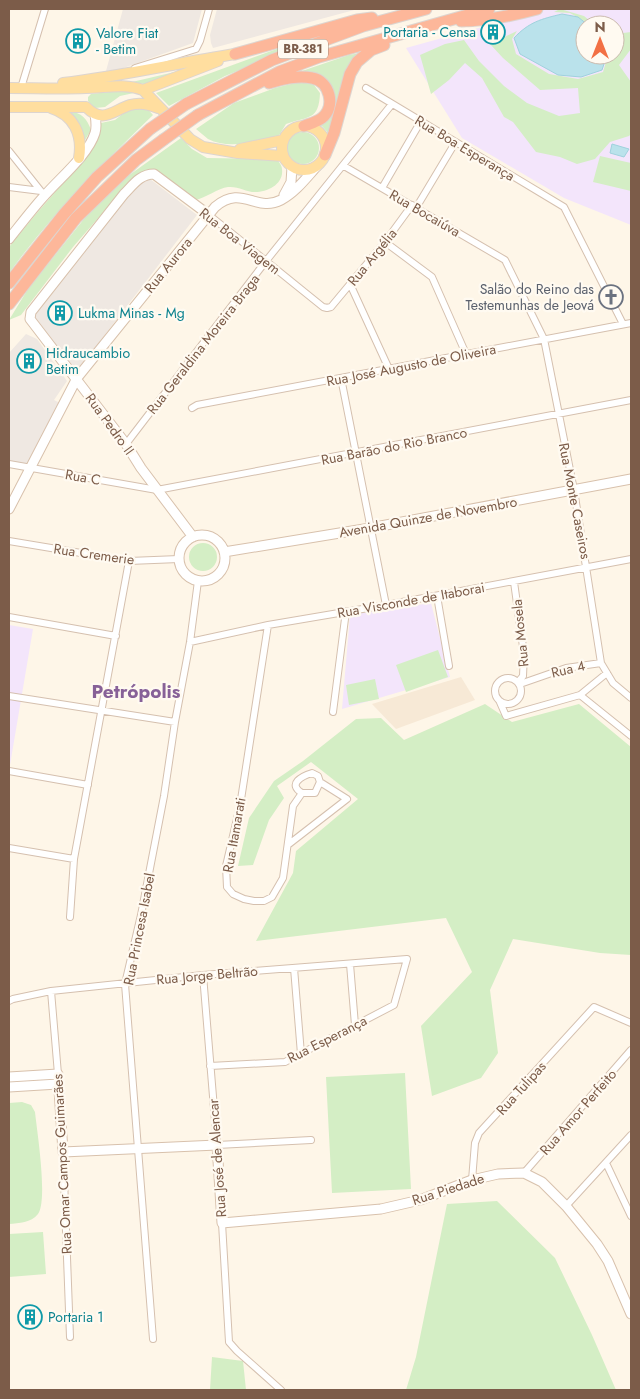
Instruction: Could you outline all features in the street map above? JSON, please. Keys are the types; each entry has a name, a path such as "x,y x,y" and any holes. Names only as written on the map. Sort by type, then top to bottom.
{"highway":[{"name":"BR-381","path":"9,304 76,218 136,160 198,115 279,72 319,57 488,9"},
{"path":"446,21 482,21 512,16 537,9"},
{"name":"BR-381","path":"9,284 64,214 97,177 150,129 186,104 272,60 364,26 422,10"},
{"path":"235,54 357,20 422,10"},
{"path":"325,154 334,133 350,74 358,62 371,50 425,27"},
{"name":"BR-381","path":"246,89 303,76 314,78 322,83 327,89 330,106 321,120 304,126"}],"main road":[{"path":"21,88 112,77 235,54"},
{"path":"9,88 125,86 143,90 235,54"},
{"path":"21,88 11,106 86,107"},
{"path":"89,88 83,97 86,107 95,114 109,115 128,106 139,104 150,104 159,108"},
{"path":"143,90 190,139 203,147 283,156"},
{"path":"46,106 62,112 74,125 80,141 80,158"},
{"path":"304,126 317,130 322,134 325,141 325,154 318,165 305,170 292,167 283,156 283,140 291,130 304,126"},
{"path":"226,151 283,140"}],"street":[{"path":"21,88 45,9"},
{"path":"112,77 145,64 196,49 209,9"},
{"name":"Rua Boa Esperança","path":"366,88 564,207 623,324"},
{"name":"Rua Geraldina Moreira Braga","path":"126,444 266,261 392,104"},
{"path":"9,239 42,193 80,158 90,144 95,134 95,114"},
{"path":"382,188 421,121"},
{"name":"Rua Argélia","path":"331,307 414,207 455,143"},
{"path":"9,151 42,193"},
{"path":"281,200 318,165"},
{"name":"Rua Bocaiúva","path":"344,166 505,260"},
{"path":"281,200 289,186 292,167"},
{"name":"Rua Boa Viagem","path":"148,174 154,174 209,215 323,307 331,307"},
{"name":"Rua Pedro II","path":"148,174 140,178 124,194 31,312 30,319 77,378 126,444 140,468 193,537"},
{"path":"9,187 42,193"},
{"name":"Rua Aurora","path":"9,509 65,397 77,378 209,215 224,200 232,197 261,203 272,203 281,200"},
{"path":"385,242 432,278 466,354"},
{"name":"Rua Monte Caseiros","path":"505,260 544,339 574,490 602,663"},
{"path":"350,284 389,369"},
{"name":"Rua José Augusto de Oliveira","path":"192,408 197,405 631,323"},
{"path":"341,378 386,606"},
{"name":"Rua Barão do Rio Branco","path":"157,490 631,400"},
{"name":"Rua C","path":"9,464 157,490"},
{"name":"Avenida Quinze de Novembro","path":"224,552 370,528 631,480"},
{"path":"200,535 208,536 215,540 221,545 224,552 225,560 219,573 213,578 198,580 191,578 181,567 179,559 182,546 193,537 200,535"},
{"name":"Rua Cremerie","path":"9,541 129,561 179,559"},
{"name":"Rua Visconde de Itaborai","path":"190,642 268,625 386,606 631,559"},
{"path":"70,918 74,860 129,561"},
{"name":"Rua Princesa Isabel","path":"153,1340 125,984 159,825 190,642 198,580"},
{"name":"Rua Mosela","path":"514,582 524,654 524,676 519,683"},
{"path":"437,596 449,666"},
{"path":"333,712 346,611"},
{"path":"9,617 116,636"},
{"name":"Rua Itamarati","path":"268,625 240,806 226,866 227,887 233,894 244,899 264,901 272,897 283,878 293,806 302,793 296,786 299,779 312,773 318,776 320,782"},
{"name":"Rua 4","path":"519,683 566,668 602,663 613,683 631,698"},
{"path":"499,700 507,704 515,702 521,695 519,683 511,678 507,678 499,681 495,688 495,693 506,716 580,695 607,673"},
{"path":"580,695 631,736"},
{"path":"9,696 175,722"},
{"path":"9,770 88,785"},
{"path":"289,844 347,799 320,782 315,793 302,793"},
{"path":"9,848 74,860"},
{"name":"Rua Jorge Beltrão","path":"9,1001 51,991 203,975 407,959"},
{"name":"Rua Esperança","path":"210,1066 285,1062 394,1005 407,959"},
{"path":"350,964 355,1025"},
{"path":"294,968 301,1054"},
{"name":"Rua José de Alencar","path":"203,975 230,1342 237,1351 281,1390"},
{"name":"Rua Omar Campos Guimarães","path":"51,991 63,1152 70,1337"},
{"name":"Rua Tulipas","path":"472,1180 475,1143 479,1133 594,1007 631,1023"},
{"name":"Rua Amor Perfeito","path":"524,1173 631,1050"},
{"path":"9,1077 58,1074"},
{"path":"9,1086 58,1084"},
{"path":"566,1206 631,1135"},
{"path":"63,1152 311,1140"},
{"path":"606,1163 631,1216"},
{"path":"524,1173 542,1182 566,1206 597,1244 608,1261 631,1313"},
{"name":"Rua Piedade","path":"222,1223 381,1209 420,1200 472,1180 498,1174 524,1173"}],"shaded area":[{"path":"123,9 202,9 193,43 118,70 106,71"},
{"path":"217,9 358,9 213,48 210,35"},
{"path":"547,9 631,9 631,225 564,198 462,138 406,48"},
{"path":"150,179 197,215 74,375 33,318 136,182"},
{"path":"26,334 37,339 67,381 54,400 60,403 27,464 9,461 9,353"},
{"path":"431,603 450,677 342,709 350,615"},
{"path":"9,625 33,629 10,765 9,765"},
{"path":"461,677 475,700 396,729 372,704"}],"green space":[{"path":"560,9 581,15 575,16 570,13 554,12"},
{"path":"517,31 512,39 516,54 549,74 578,79 603,72 605,65 619,65 631,82 631,134 610,142 595,159 577,164 560,157 536,152 513,122 504,117 482,78 465,63 449,80 431,94 420,55 445,44 464,40 479,61 504,86 527,103 559,116 580,113 578,88 540,90 503,58 490,44"},
{"path":"631,32 631,49 625,57 625,33"},
{"path":"324,35 225,76 169,106 156,93 285,46"},
{"path":"360,53 330,135 321,125 329,87 299,72"},
{"path":"200,66 150,85 132,82"},
{"path":"303,81 314,85 320,93 317,109 311,116 286,124 278,137 243,144 225,144 208,139 196,129 234,103 275,88"},
{"path":"128,90 134,93 120,96 105,107 95,108 88,101 88,97 91,94"},
{"path":"145,106 153,115 77,191 9,273 9,247 93,149 101,123 115,120 129,109"},
{"path":"69,112 81,115 88,123 91,130 85,140"},
{"path":"303,132 315,136 319,148 315,160 303,164 291,160 287,148 291,136"},
{"path":"181,138 192,149 207,158 277,159 282,168 282,174 278,183 265,191 252,192 228,187 195,200 153,170 134,177 73,247 21,315 9,320 28,289 84,219 121,181"},
{"path":"600,156 631,163 631,191 593,182"},
{"path":"203,543 213,547 217,557 213,567 203,571 193,567 189,557 193,547"},
{"path":"438,650 448,677 406,692 396,665"},
{"path":"375,679 379,699 349,705 346,685"},
{"path":"485,704 512,722 579,704 631,747 631,955 600,953 513,939 490,990 498,1053 481,1078 432,1096 421,1026 472,972 446,918 256,941 293,873 296,851 358,799 311,762 277,786 284,798 269,820 253,865 238,866 249,818 274,781 303,761 356,719 381,718 404,740"},
{"path":"405,1073 411,1189 332,1193 326,1077"},
{"path":"22,1102 31,1105 35,1112 42,1181 41,1206 38,1214 32,1219 9,1224 9,1103"},
{"path":"497,1201 555,1258 616,1390 406,1390 416,1357 447,1204"},
{"path":"43,1232 46,1274 9,1277 9,1234"},
{"path":"212,1357 243,1361 246,1390 210,1390"}],"water":[{"path":"562,14 575,16 575,65 604,65 602,70 581,77 558,75 520,54 514,38 525,28"},
{"path":"612,144 629,149 624,157 610,153"}],"place":[{"name":"Portaria - Censa","path":"493,32"},
{"name":"Valore Fiat - Betim","path":"78,41"},
{"name":"Salão do Reino das Testemunhas de Jeová","path":"611,297"},
{"name":"Lukma Minas - Mg","path":"60,313"},
{"name":"Hidraucambio Betim","path":"29,361"},
{"name":"Portaria 1","path":"30,1317"}],"district":[{"name":"Petrópolis","path":"136,691"}]}
